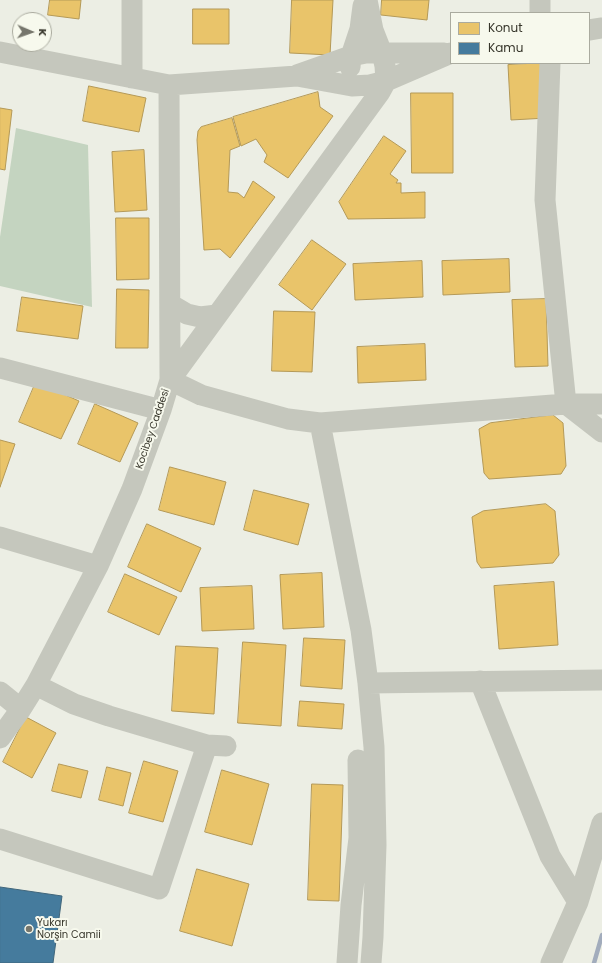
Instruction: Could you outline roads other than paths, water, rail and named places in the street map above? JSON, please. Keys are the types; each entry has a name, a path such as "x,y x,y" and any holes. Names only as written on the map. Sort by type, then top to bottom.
{"street":[{"path":"132,0 132,78"},
{"path":"353,128 356,100 350,71 351,56 360,29 364,0"},
{"path":"367,0 373,30 382,53 386,81 170,380 202,395 288,420 320,424 566,404 602,404"},
{"path":"540,0 540,12"},
{"path":"590,30 602,28"},
{"path":"0,52 169,85 297,76 352,86 370,85 386,81 450,53"},
{"path":"297,76 351,56 366,53 450,53"},
{"path":"550,64 545,200 566,404 602,432"},
{"name":"Kocibey Caddesi","path":"0,738 36,685 98,566 132,489 161,410 170,380 169,85"},
{"path":"170,304 187,314 200,317 217,316"},
{"path":"0,368 161,410"},
{"path":"320,424 361,630 374,746 376,845 371,963"},
{"path":"0,537 98,566"},
{"path":"368,683 602,680"},
{"path":"480,682 550,856 578,902"},
{"path":"0,839 159,889 217,746 74,704 36,685"},
{"path":"0,692 21,709"},
{"path":"347,963 351,905 359,838 358,760"},
{"path":"551,963 578,902 602,823"}],"waterway":[{"path":"594,963 602,935"}],"place":[{"name":"Yukarı Norşin Camii","path":"29,929"}]}
